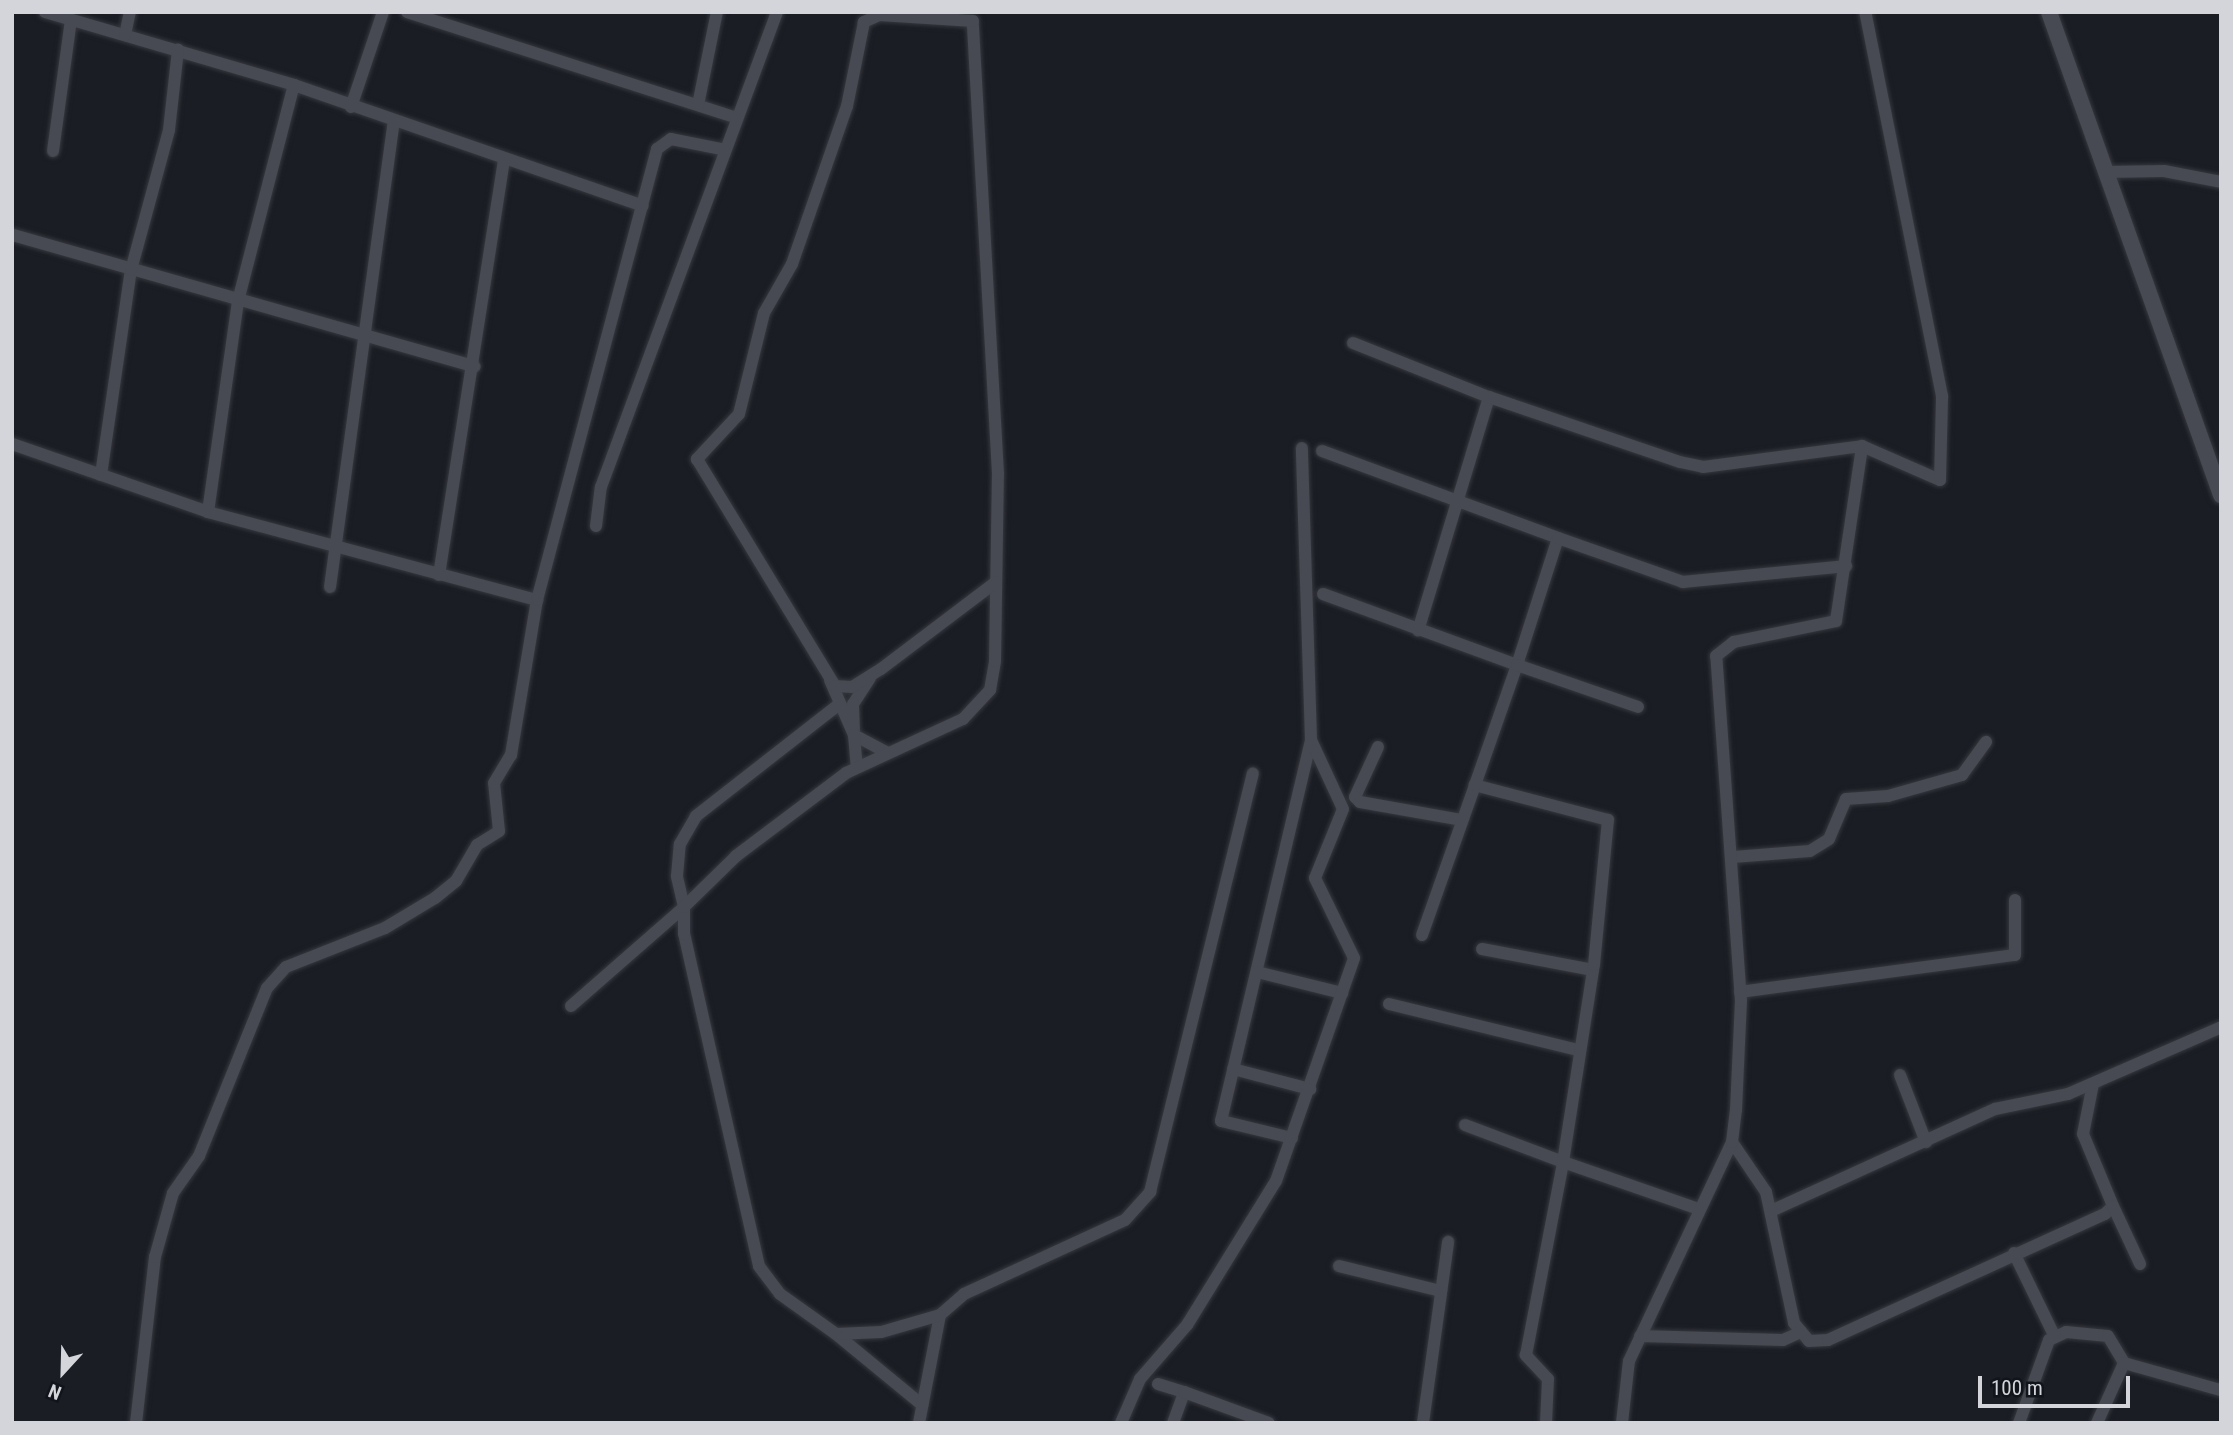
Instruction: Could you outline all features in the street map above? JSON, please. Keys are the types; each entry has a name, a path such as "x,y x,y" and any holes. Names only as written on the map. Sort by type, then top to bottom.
{"street":[{"path":"45,12 294,85 504,161 643,206"},
{"path":"125,35 130,12"},
{"path":"351,107 383,12"},
{"path":"407,12 735,117"},
{"path":"698,105 717,12"},
{"path":"596,526 601,487 704,212 721,149 777,12"},
{"path":"1353,343 1489,397 1703,467 1861,446 1933,481 1942,476 1942,396 1865,12"},
{"path":"2049,12 2221,495"},
{"path":"571,1006 684,907 736,856 856,767 963,719 990,690 998,474 973,21 879,15 864,22 847,106 792,264 764,313 739,414 697,459 831,680 838,705 853,736 888,752"},
{"path":"53,150 71,20"},
{"path":"102,475 131,270 169,131 178,50"},
{"path":"208,512 238,301 294,85"},
{"path":"330,587 361,336 394,122"},
{"path":"136,1423 155,1257 173,1193 199,1156 246,1028 286,967 385,928 435,898 456,881 477,845 496,835 494,783 511,755 537,600 657,149 671,139 721,149"},
{"path":"439,575 475,367 504,161"},
{"path":"2104,172 2164,172 2221,182"},
{"path":"12,234 475,367"},
{"path":"1418,630 1462,502 1489,397"},
{"path":"12,444 208,512 334,549 537,600"},
{"path":"1622,1423 1625,1372 1696,1208 1732,1142 1740,992 1716,656 1734,642 1836,621 1846,566 1861,446"},
{"path":"1292,1138 1220,1121 1311,740 1301,448"},
{"path":"1322,451 1683,582 1846,566"},
{"path":"1422,935 1517,665 1558,538"},
{"path":"831,680 852,687 996,582"},
{"path":"1323,594 1638,707"},
{"path":"856,767 853,704 872,675"},
{"path":"838,705 696,816 680,844 677,876 701,1020 754,1253 780,1294 836,1334 922,1405"},
{"path":"1121,1423 1140,1379 1187,1325 1276,1181 1354,958 1315,878 1343,809 1311,740"},
{"path":"1732,857 1810,851 1829,839 1846,799 1888,796 1962,775 1986,742"},
{"path":"1378,747 1355,797 1360,802 1462,820"},
{"path":"836,1334 881,1332 940,1315 964,1294 1125,1220 1150,1192 1253,774"},
{"path":"1475,785 1608,820 1593,970 1578,1050 1563,1162 1526,1354 1548,1380 1546,1423"},
{"path":"1740,992 2015,955 2015,900"},
{"path":"1482,949 1593,970"},
{"path":"1257,972 1342,993"},
{"path":"1389,1004 1578,1050"},
{"path":"1771,1211 1995,1108 2093,1084 2221,1027"},
{"path":"1233,1069 1310,1089"},
{"path":"1900,1075 1926,1142"},
{"path":"2093,1084 2084,1141 2140,1264"},
{"path":"1465,1125 1696,1208"},
{"path":"1732,1142 1756,1171 1771,1211 1801,1332 1809,1341 1828,1340 2113,1206"},
{"path":"1423,1423 1448,1242"},
{"path":"2014,1253 2055,1337"},
{"path":"1339,1266 1441,1291"},
{"path":"919,1423 940,1315"},
{"path":"1640,1336 1783,1340 1801,1332"},
{"path":"2019,1423 2055,1337 2066,1332 2108,1336 2124,1363 2221,1390"},
{"path":"2097,1423 2124,1363"},
{"path":"1158,1384 1269,1423"},
{"path":"1173,1423 1184,1392"}]}
